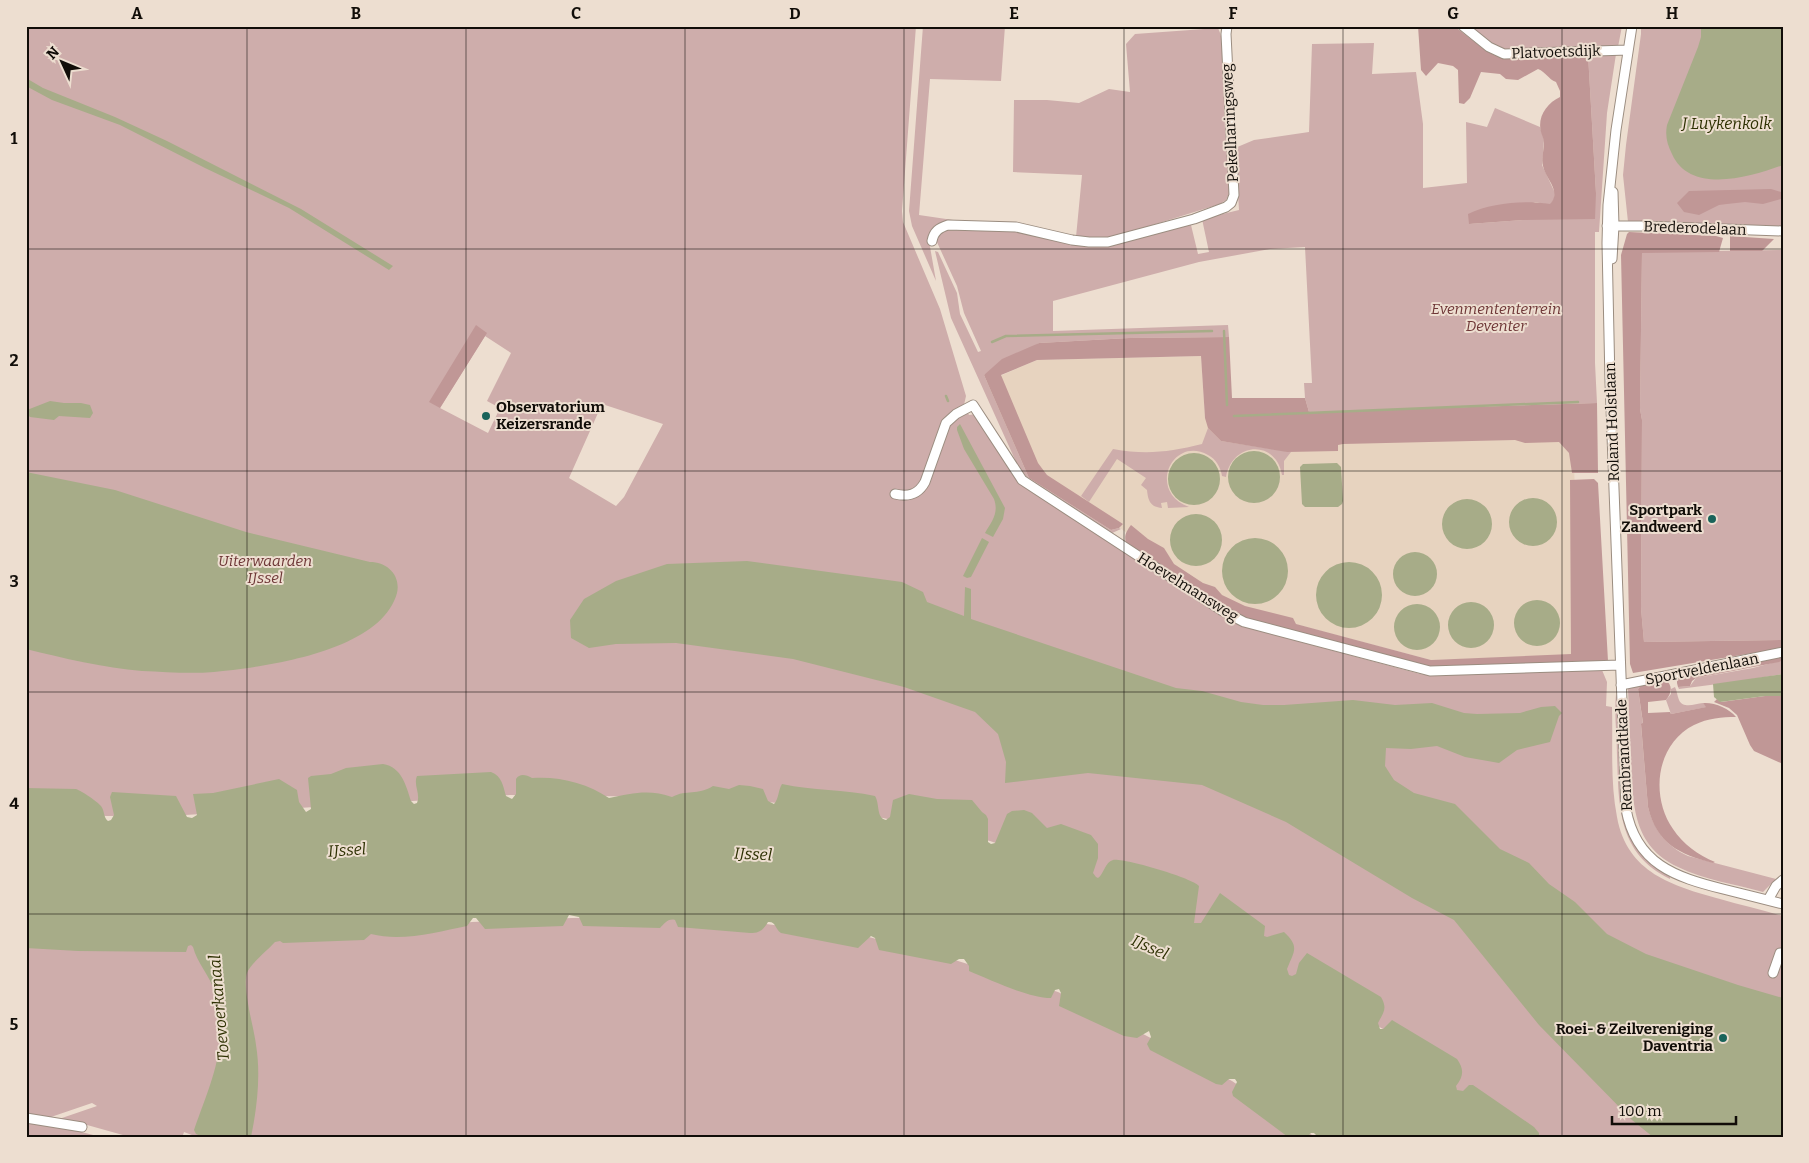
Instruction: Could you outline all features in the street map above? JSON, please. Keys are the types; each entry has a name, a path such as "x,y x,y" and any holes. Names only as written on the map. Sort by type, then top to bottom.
{"street":[{"name":"Pekelharingsweg","path":"932,241 935,232 941,227 948,225 1016,227 1072,240 1108,242 1194,219 1226,207 1231,203 1234,195 1227,26"},
{"name":"Platvoetsdijk","path":"1463,26 1489,47 1504,54 1628,50"},
{"name":"Roland Holstlaan","path":"1621,685 1610,382 1608,279 1611,226 1608,204 1616,130 1632,26"},
{"name":"Brederodelaan","path":"1611,226 1783,231"},
{"name":"Hoevelmansweg","path":"895,494 909,496 921,489 946,423 956,414 974,405 1013,468 1027,484 1244,622 1430,670 1620,665"},
{"name":"Sportveldenlaan","path":"1621,685 1783,652"},
{"name":"Rembrandtkade","path":"1621,685 1626,809 1630,825 1639,844 1658,865 1678,876 1783,904"},
{"path":"1768,900 1776,886 1783,880"},
{"path":"1773,973 1780,953 1783,954"},
{"path":"26,1118 82,1127"}],"shaded area":[{"path":"1418,26 1454,26 1485,50 1494,55 1510,58 1588,54 1596,193 1595,219 1523,220 1469,224 1468,214 1487,207 1530,202 1550,204 1553,199 1554,190 1542,163 1544,143 1540,121 1547,107 1560,97 1560,91 1556,82 1538,69 1518,80 1506,79 1500,74 1481,72 1470,98 1464,104 1459,103 1458,70 1453,66 1438,63 1426,76 1421,70"},
{"path":"1771,189 1781,192 1781,199 1763,204 1745,202 1719,205 1699,215 1684,212 1677,203 1689,191"},
{"path":"1629,232 1716,236 1723,238 1719,252 1642,253 1640,409 1642,420 1641,608 1644,642 1783,640 1783,648 1633,673 1630,664 1621,255"},
{"path":"1730,236 1774,239 1762,251 1730,251"},
{"path":"476,325 487,333 440,408 429,402"},
{"path":"1229,337 1232,398 1305,398 1309,412 1597,403 1598,473 1572,473 1569,453 1559,442 1525,443 1515,440 1343,444 1338,445 1338,451 1287,452 1221,441 1208,428 1205,418 1201,356 1037,360 1001,375 1038,463 1047,475 1123,524 1119,528 1111,530 1029,478 984,375 1002,359 1039,343 1129,338"},
{"path":"1201,356 1205,418 1573,431 1580,655 1431,660 1230,607 1120,528 1029,478 986,382 1037,360"},
{"path":"1594,479 1598,483 1608,661 1437,669 1257,623 1237,615 1126,544 1125,541 1126,534 1131,525 1148,539 1164,548 1174,564 1203,583 1215,587 1222,595 1245,606 1293,618 1296,624 1431,660 1571,654 1570,480"},
{"path":"1783,655 1783,660 1779,662 1696,678 1690,686 1678,687 1677,676"},
{"path":"1665,679 1671,689 1670,694 1666,700 1648,702 1648,713 1670,712 1671,714 1706,707 1703,703 1707,703 1725,708 1736,717 1704,721 1681,734 1671,745 1661,772 1661,802 1673,829 1686,844 1715,862 1713,863 1690,856 1671,846 1657,830 1648,807 1641,724 1643,723 1638,689 1642,684"},
{"path":"1765,696 1783,696 1783,764 1754,751 1737,715 1729,708 1714,702 1717,699 1721,702"}],"green space":[{"name":"Uiterwaarden IJssel","path":"26,26 916,26 902,211 903,222 940,309 966,396 964,405 969,415 976,414 1014,474 1074,519 1227,618 1245,627 1420,674 1436,676 1478,671 1602,670 1607,682 1606,706 1612,707 1613,776 1617,817 1622,836 1631,852 1655,874 1685,889 1783,916 1783,1041 1776,1137 1509,1137 1458,1091 1383,1029 1287,975 1095,878 990,841 883,818 769,802 673,797 510,795 185,815 107,816 26,812","holes":["485,336 511,353 487,401 500,408 488,433 440,408","602,404 663,424 624,497 616,506 569,478"]},
{"path":"923,26 1005,26 1001,81 930,79 919,215 953,220 938,227 929,241 936,281 912,226 909,211"},
{"path":"1467,26 1622,26 1618,47 1510,51 1482,40"},
{"path":"1641,26 1783,26 1783,228 1628,222 1623,175"},
{"path":"1218,28 1224,57 1224,112 1230,192 1226,200 1220,204 1111,238 1091,239 1076,237 1082,175 1013,172 1014,100 1047,100 1079,103 1109,89 1130,92 1126,44 1135,34"},
{"name":"Evenmententerrein Deventer","path":"1374,43 1372,74 1416,72 1423,124 1423,188 1467,183 1466,122 1487,127 1495,108 1540,127 1544,140 1542,165 1555,193 1550,205 1535,202 1469,224 1523,220 1596,193 1588,54 1616,54 1607,113 1599,232 1595,232 1595,363 1597,403 1309,412 1305,398 1304,383 1312,383 1305,247 1270,249 1199,262 1053,301 1053,331 1228,325 1229,337 1129,338 1039,343 984,375 1029,478 1111,530 1121,529 1110,534 1034,485 1022,475 951,318 935,251 938,252 957,293 960,314 978,352 981,351 964,313 957,286 936,240 937,235 944,228 1014,232 1025,230 1081,244 1191,225 1198,254 1209,252 1202,219 1239,210 1235,148 1254,140 1309,132 1312,44"},
{"name":"Sportpark Zandweerd","path":"1783,250 1783,640 1644,642 1641,608 1642,420 1640,409 1642,252"},
{"path":"1208,428 1221,441 1291,452 1284,461 1284,475 1282,475 1278,463 1272,455 1263,451 1254,449 1245,451 1236,457 1230,465 1226,477 1222,476 1216,461 1208,455 1195,451 1184,452 1175,458 1169,468 1167,478 1169,489 1176,499 1189,507 1168,508 1167,502 1161,503 1162,508 1152,505 1147,490 1141,485 1146,478 1117,459 1089,502 1081,496 1113,449 1147,452 1190,447 1202,444"},
{"path":"1783,660 1783,674 1679,689 1678,687 1690,686 1696,678 1753,668"},
{"path":"1640,686 1638,689 1643,724 1641,725 1648,807 1657,830 1667,842 1688,856 1776,879 1763,892 1709,879 1678,867 1663,858 1652,848 1644,836 1638,823 1633,794 1628,689"},
{"path":"1675,687 1681,703 1690,705 1703,703 1707,707 1671,714 1666,700 1671,694 1671,689"},
{"path":"1616,694 1620,794 1628,831 1637,848 1670,879 1653,868 1640,856 1630,842 1624,826 1619,793 1615,717"},
{"path":"671,917 766,924 869,937 958,961 1058,992 1232,1081 1315,1137 197,1137 184,1132 183,1135 188,1137 130,1137 59,1119 97,1106 92,1103 48,1118 26,1114 26,936 371,933 472,922"},
{"path":"26,1123 62,1127 101,1137 26,1137"}],"water":[{"name":"J Luykenkolk","path":"1701,26 1783,26 1783,165 1739,178 1707,179 1692,175 1681,167 1672,154 1667,140 1667,125 1698,47 1701,37"},
{"path":"26,78 43,88 115,117 167,141 301,209 393,266 389,270 289,208 120,125 52,100 26,86"},
{"path":"50,401 90,405 93,413 90,418 59,416 54,420 30,417 27,414 27,410"},
{"path":"960,424 1005,508 1003,519 993,537 985,533 995,513 994,499 964,449 957,430"},
{"path":"1254,451 1268,455 1276,463 1280,477 1276,491 1268,499 1254,503 1240,499 1232,491 1228,477 1232,463 1240,455"},
{"path":"1194,453 1208,457 1216,465 1220,479 1216,493 1208,501 1194,505 1180,501 1172,493 1168,479 1172,465 1180,457"},
{"path":"1337,463 1341,467 1342,504 1338,507 1305,507 1302,504 1300,467 1303,464"},
{"path":"26,472 115,490 246,532 382,564 395,575 398,586 397,593 387,613 369,630 345,643 318,653 290,660 236,670 178,673 128,670 26,649"},
{"path":"1528,498 1538,498 1550,505 1557,517 1557,527 1550,539 1538,546 1528,546 1520,542 1513,535 1509,527 1509,517 1513,509 1520,502"},
{"path":"1467,499 1476,501 1487,510 1492,524 1490,533 1481,544 1467,549 1458,547 1447,538 1442,524 1444,515 1453,504"},
{"path":"1196,514 1210,518 1218,526 1222,540 1218,554 1210,562 1196,566 1182,562 1174,554 1170,540 1174,526 1182,518"},
{"path":"982,538 989,542 971,577 967,578 963,576"},
{"path":"1255,538 1268,541 1278,548 1285,558 1288,571 1285,584 1278,594 1268,601 1255,604 1242,601 1232,594 1225,584 1222,571 1225,558 1232,548 1242,541"},
{"path":"1419,552 1431,558 1436,565 1436,583 1431,590 1424,595 1411,596 1403,593 1396,586 1393,570 1396,562 1403,555"},
{"path":"747,561 902,582 923,592 927,602 964,616 965,587 971,589 971,619 1176,688 1202,691 1241,702 1263,705 1353,700 1395,705 1432,703 1464,713 1477,714 1520,713 1541,707 1555,706 1562,713 1559,716 1550,742 1517,750 1499,763 1465,757 1437,746 1411,749 1386,748 1385,766 1394,780 1414,793 1455,804 1500,849 1529,863 1549,884 1575,902 1607,934 1646,954 1783,998 1783,1137 1653,1137 1632,1120 1539,1025 1454,920 1412,898 1286,822 1202,785 1088,773 1005,783 1006,762 998,734 975,712 904,687 793,659 676,643 616,644 589,648 571,638 570,620 584,599 616,581 667,564"},
{"path":"1349,562 1361,565 1372,572 1379,583 1382,595 1379,607 1372,618 1361,625 1349,628 1337,625 1326,618 1319,607 1316,595 1319,583 1326,572 1337,565"},
{"path":"1537,600 1550,604 1556,610 1560,623 1556,636 1550,642 1537,646 1524,642 1518,636 1514,623 1518,610 1524,604"},
{"path":"1471,602 1484,606 1490,612 1494,625 1490,638 1484,644 1471,648 1458,644 1452,638 1448,625 1452,612 1458,606"},
{"path":"1417,604 1430,608 1436,614 1440,627 1436,640 1430,646 1417,650 1404,646 1398,640 1394,627 1398,614 1404,608"},
{"path":"1783,674 1783,696 1765,696 1720,702 1714,697 1713,684"},
{"path":"383,764 395,769 399,773 414,804 418,800 417,776 491,772 498,776 506,796 512,799 516,794 516,779 523,775 532,778 562,779 591,788 609,798 648,792 672,797 682,793 702,791 713,786 729,789 739,785 750,786 763,789 768,801 774,804 782,784 875,796 879,814 886,820 890,817 893,800 909,794 937,799 972,800 988,819 988,842 991,844 995,843 1007,814 1012,811 1024,810 1032,813 1047,828 1061,824 1091,835 1098,844 1098,858 1093,873 1098,878 1108,863 1113,860 1158,869 1184,878 1199,886 1194,923 1201,923 1220,893 1265,926 1264,936 1267,937 1284,932 1294,946 1287,969 1289,975 1296,974 1299,963 1307,953 1381,997 1384,1008 1378,1023 1380,1029 1383,1029 1392,1020 1457,1059 1462,1072 1461,1079 1456,1086 1457,1090 1463,1091 1469,1085 1473,1085 1534,1127 1539,1133 1539,1137 1318,1137 1311,1133 1307,1137 1288,1137 1233,1096 1232,1092 1237,1082 1235,1079 1229,1079 1222,1085 1216,1084 1150,1050 1147,1044 1151,1037 1149,1031 1137,1038 1124,1036 1059,1006 1061,993 1059,989 1055,990 1051,998 1021,992 969,971 969,966 964,959 959,959 951,964 879,950 875,938 871,936 858,948 781,933 771,922 768,922 759,932 750,933 678,927 675,920 666,922 660,928 583,926 579,917 569,915 563,926 485,929 476,918 473,918 467,926 407,937 371,934 364,940 275,942 252,965 247,973 246,980 258,1068 257,1103 251,1137 203,1137 196,1134 194,1130 217,1063 220,1046 219,1010 210,980 191,945 188,946 186,952 78,951 26,948 28,801 26,788 76,789 99,804 108,821 114,815 110,797 112,792 176,796 187,817 192,818 197,815 193,794 213,793 279,779 297,790 299,802 306,812 311,809 308,778 311,776 331,774 346,768"}],"waterway":[{"path":"992,342 1006,336 1212,331"},
{"path":"1224,331 1227,405"},
{"path":"946,396 948,401"},
{"path":"1234,416 1578,402"}],"place":[{"name":"Observatorium Keizersrande","path":"486,416"},
{"name":"Sportpark Zandweerd","path":"1712,519"},
{"name":"Roei- & Zeilvereniging Daventria","path":"1723,1038"}],"water label":[{"name":"IJssel","path":"347,850"},
{"name":"IJssel","path":"753,854"},
{"name":"IJssel","path":"1150,947"},
{"name":"Toevoerkanaal","path":"219,1008"}]}
